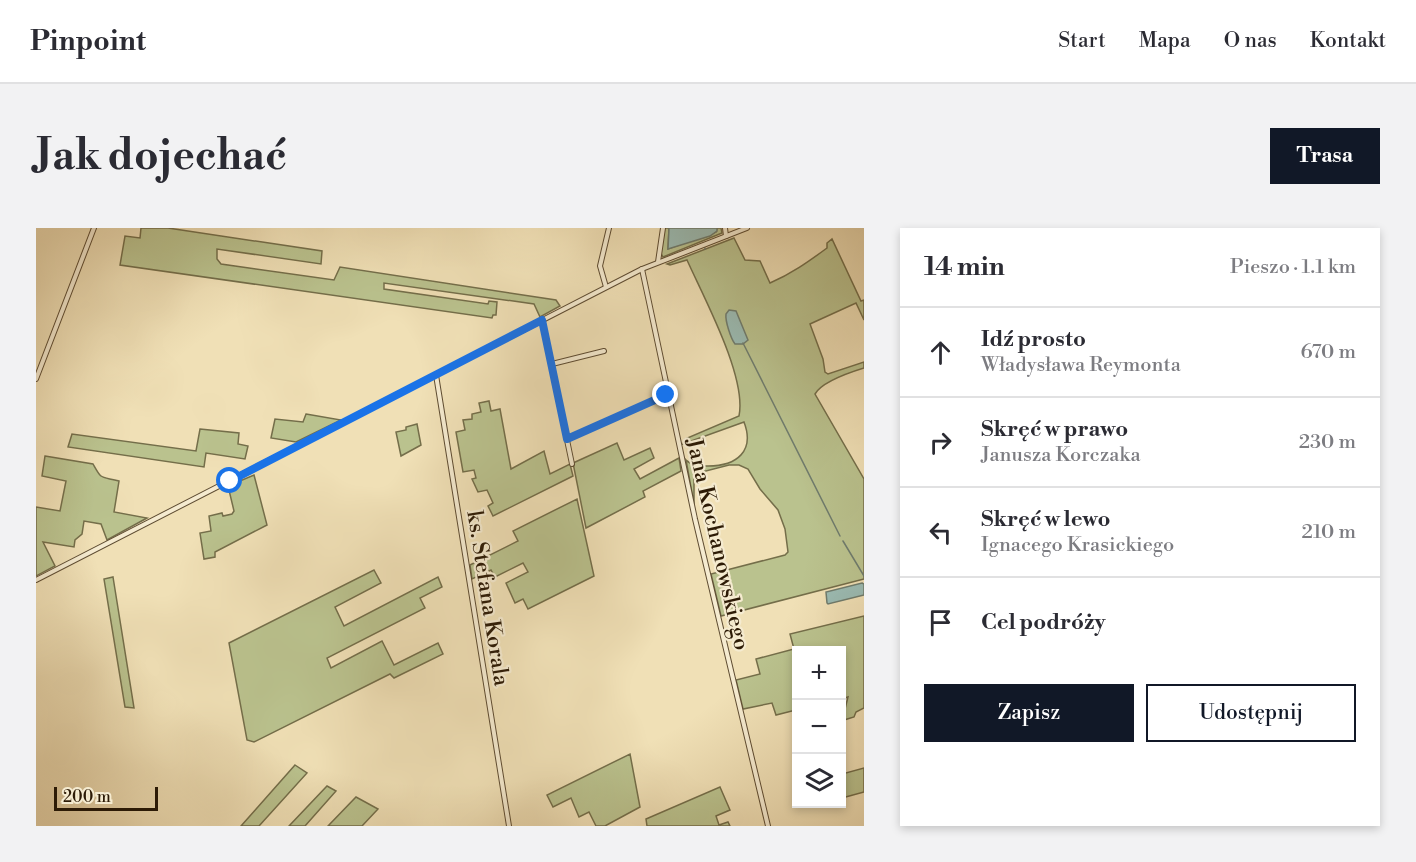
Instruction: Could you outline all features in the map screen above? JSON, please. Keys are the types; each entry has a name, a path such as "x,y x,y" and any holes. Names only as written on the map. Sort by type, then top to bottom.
{"street":[{"path":"36,379 94,228"},
{"path":"606,287 600,266 609,228"},
{"path":"658,262 663,228"},
{"path":"725,228 726,236"},
{"path":"36,580 642,269 747,228"},
{"name":"Jana Kochanowskiego","path":"642,269 668,394 768,826"},
{"path":"542,320 572,464"},
{"path":"552,364 604,351"},
{"name":"ks. Stefana Korala","path":"436,375 509,826"},
{"path":"567,439 668,394"}],"green space":[{"path":"141,228 168,228 322,251 321,264 217,249 217,259 221,264 334,280 340,267 556,300 560,306 540,317 534,304 384,283 384,289 488,304 489,301 497,302 496,315 492,318 120,265 125,236 140,238"},
{"path":"664,228 669,228 668,249 716,232 717,228 721,228 722,233 663,257 660,252"},
{"path":"734,238 745,260 760,261 770,283 813,258 827,248 827,243 832,239 861,301 864,300 864,320 856,303 810,324 823,359 825,372 828,374 864,362 864,368 824,385 815,394 864,479 864,579 721,616 711,574 785,555 788,552 785,529 778,510 760,489 748,469 739,465 729,465 694,474 694,504 686,460 693,465 708,466 735,460 745,449 747,432 744,422 683,444 685,439 739,416 740,400 731,360 687,260 667,264"},
{"path":"489,401 491,411 500,409 511,469 544,451 550,474 570,464 573,476 493,516 488,506 493,503 487,490 478,492 472,479 476,478 474,470 463,472 456,432 465,430 463,420 472,419 472,414 481,412 479,403"},
{"path":"306,414 341,420 296,442 271,438 275,419 303,422"},
{"path":"417,424 421,445 401,456 396,432"},
{"path":"200,429 239,433 238,444 248,446 245,459 206,453 204,467 68,447 72,434 196,451"},
{"path":"617,443 624,460 650,448 654,458 634,469 640,479 679,458 681,471 643,491 645,497 586,528 573,463"},
{"path":"45,456 93,464 102,477 119,481 114,512 147,518 107,540 101,524 84,521 82,534 75,540 74,547 43,542 55,566 36,576 36,507 60,511 66,481 42,476"},
{"path":"254,475 267,525 215,552 215,557 204,559 200,533 211,531 209,516 222,513 223,516 232,514 234,511 228,486"},
{"path":"577,499 594,576 528,609 523,599 515,603 506,583 528,572 523,563 495,577 491,570 472,579 470,565 518,541 513,531"},
{"path":"374,570 381,583 335,607 344,626 438,577 442,587 420,598 425,608 327,658 331,668 382,641 394,665 438,643 443,654 394,678 390,674 254,742 247,740 229,643"},
{"path":"113,577 134,708 125,707 104,579"},
{"path":"864,616 864,708 856,712 854,717 846,719 848,697 846,698 846,646 793,646 790,634"},
{"path":"792,650 792,711 776,715 772,703 743,709 736,680 760,674 756,659"},
{"path":"630,754 640,807 605,826 596,826 589,812 579,817 571,798 553,807 547,795"},
{"path":"295,765 307,773 259,826 241,826"},
{"path":"864,768 864,792 846,797 846,773"},
{"path":"327,786 336,791 305,826 289,826"},
{"path":"720,787 730,810 716,816 719,825 728,822 730,826 647,826 646,819"},
{"path":"356,797 378,809 362,826 328,826"}],"water":[{"path":"669,228 717,228 717,231 710,236 668,249"},
{"path":"729,310 736,311 748,340 743,344 735,344 732,338 726,317"},
{"path":"864,584 864,595 827,603 826,592"}],"waterway":[{"path":"743,343 840,536"},
{"path":"843,541 864,576"}],"route":[{"path":"230,481 542,320 567,439 666,395"}]}
